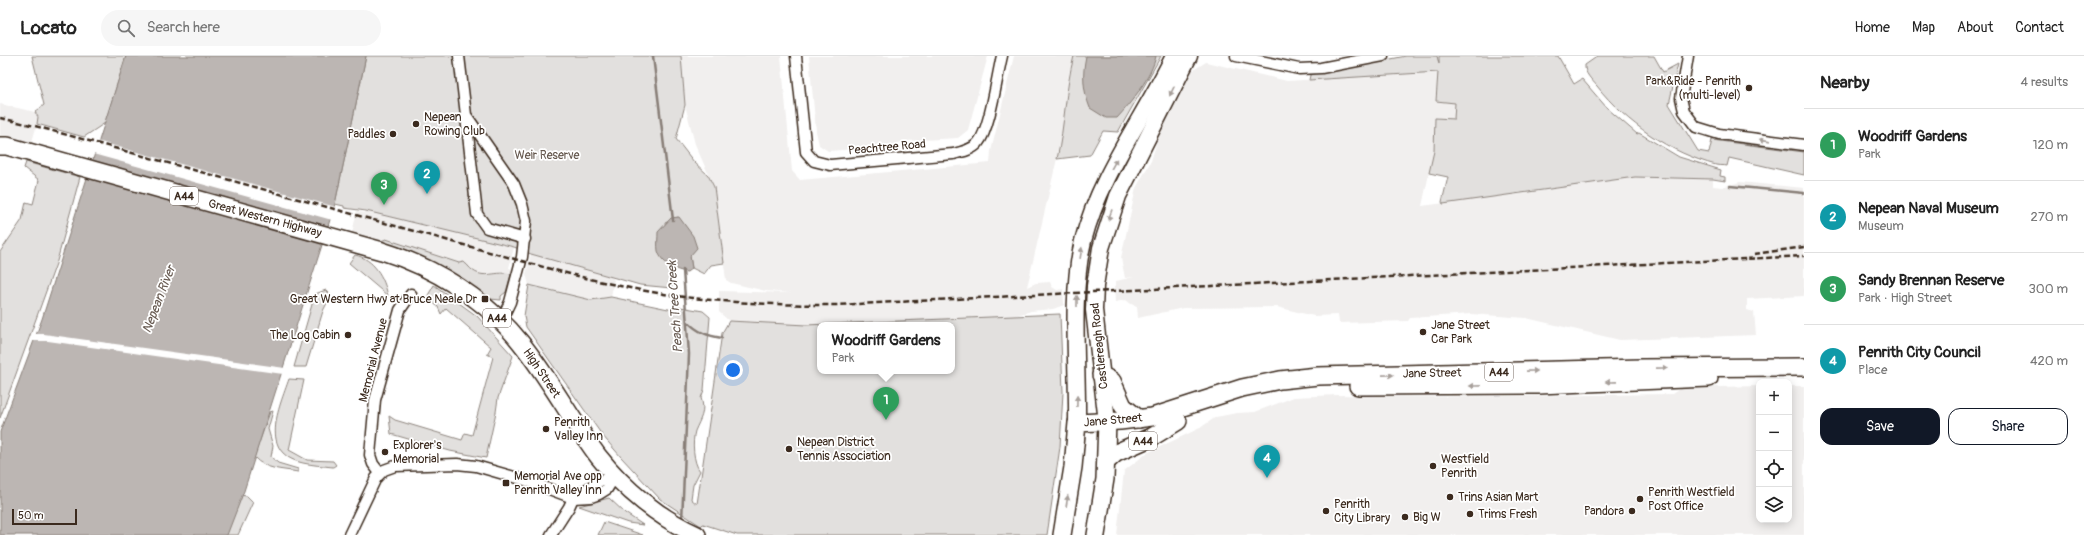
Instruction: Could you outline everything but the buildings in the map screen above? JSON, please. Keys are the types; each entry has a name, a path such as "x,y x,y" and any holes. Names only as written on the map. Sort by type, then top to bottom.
{"highway":[{"name":"Great Western Highway","path":"2,145 361,245"},
{"name":"High Street","path":"361,245 396,255 433,273 474,298 501,321 534,360 592,447 615,476 641,499 673,522 694,533"},
{"name":"Jane Street","path":"1076,434 1165,414 1242,388 1280,380 1318,376 1642,368 1804,367"},
{"path":"1101,375 1112,382 1123,406 1139,419"},
{"name":"Jane Street","path":"1107,428 1139,431 1178,421 1244,396 1269,390 1310,385 1422,387 1538,385 1804,376"},
{"name":"A44","path":"1107,461 1116,453 1152,437 1178,421"},
{"name":"Castlereagh Road","path":"1096,535 1107,461 1107,428"},
{"name":"Castlereagh Road","path":"1062,535 1076,434"}],"main road":[{"name":"Castlereagh Road","path":"1076,434 1077,289 1084,240 1104,183 1174,56"},
{"name":"Castlereagh Road","path":"1107,428 1094,310 1094,295 1098,263 1106,229 1118,196 1189,56"}],"street":[{"path":"459,56 476,214 487,228 525,239"},
{"name":"Peachtree Road","path":"796,56 806,152 814,161 830,165 953,154 971,148 977,144 985,131 1002,56"},
{"path":"1236,56 1298,69 1321,68 1383,56"},
{"path":"1688,57 1681,98 1684,111 1696,127 1719,134 1804,145"},
{"path":"466,115 514,184 524,213 525,239 510,302 501,321"},
{"name":"Memorial Avenue","path":"380,473 373,464 370,455 375,400 400,310 411,294"},
{"path":"349,535 374,482 380,473 389,468 406,465 472,465 528,481 573,498 591,497 599,494 607,489 615,476"},
{"path":"551,535 570,507 573,498"}],"shaded area":[{"path":"681,56 781,56 792,171 800,180 990,163 991,151 1014,56 1074,56 1069,74 1063,133 1027,287 1036,283 1050,282 1052,287 1057,290 1063,289 1064,305 1053,309 1031,311 1015,316 876,322 817,322 817,325 806,325 729,321 719,312 719,291 790,293 766,291 731,283 726,280 714,187 695,144 685,105"},
{"path":"809,56 988,56 968,130 958,138 905,141 884,147 828,151 819,145 816,131"},
{"path":"1206,62 1287,81 1438,72 1436,101 1455,103 1454,119 1435,118 1434,151 1422,206 1635,177 1713,179 1713,186 1722,187 1740,182 1804,188 1804,296 1747,299 1747,310 1754,312 1756,335 1620,340 1526,318 1471,314 1410,318 1408,321 1339,323 1338,315 1314,316 1277,307 1183,308 1138,318 1137,306 1126,300 1115,302 1114,286 1116,285 1116,281 1134,277 1125,278 1121,258 1136,188 1151,161 1158,138 1192,71"},
{"path":"0,104 35,112 38,117 30,149 0,138"},
{"path":"357,211 365,213 366,211 514,247 509,268 512,269 511,274 505,272 481,275 469,270 464,262 459,263 386,239 381,241 352,233"},
{"path":"531,254 611,277 614,280 611,297 591,300 529,285 526,274"},
{"path":"1756,386 1756,523 1792,523 1792,386 1804,386 1804,535 1117,535 1124,471 1147,453 1200,428 1216,417 1237,413 1255,412 1294,397 1337,395 1429,397 1672,394 1681,388"}],"green space":[{"path":"32,56 126,56 105,123 84,137 37,124 38,117 35,112 44,105"},
{"name":"Weir Reserve","path":"366,56 681,56 685,105 676,139 694,162 708,175 714,187 724,263 711,265 704,274 692,268 685,227 678,217 665,223 672,288 640,285 531,254 514,247 366,211 344,208 344,206 335,204"},
{"path":"1074,56 1161,56 1118,132 1103,131 1090,155 1057,159 1071,69"},
{"path":"1406,56 1437,56 1439,64 1439,56 1558,56 1574,84 1582,79 1607,108 1637,134 1639,133 1679,157 1721,170 1720,176 1725,177 1725,181 1713,179 1635,177 1443,204 1442,202 1448,177 1429,173 1434,151 1435,118 1454,119 1455,103 1436,101 1438,72 1309,80 1310,75"},
{"path":"1598,56 1654,56 1663,72 1678,64 1669,104 1698,151 1709,153 1712,140 1804,152 1804,175 1729,158 1727,166 1716,165 1682,153 1650,135 1621,112 1589,76 1585,65"},
{"path":"26,162 80,177 57,261 0,418 0,252 22,220 26,202 33,204 39,180 24,168"},
{"path":"386,239 459,263 464,262 473,271 483,275 499,273 511,274 506,292 501,296 501,300 490,299 460,278 381,245 381,241"},
{"path":"355,255 368,260 373,265 384,282 388,296 349,263"},
{"path":"434,285 477,316 513,356 498,398 486,458 450,451 391,434 389,416 395,420 462,440 465,433 472,435 493,357 487,354 491,347 446,308 441,314 438,307 427,297"},
{"path":"529,285 591,300 611,297 673,310 675,306 703,311 710,317 704,390 701,398 703,411 695,431 694,440 696,463 700,471 693,485 691,499 697,504 722,333 729,321 817,325 817,374 955,374 955,322 875,322 1060,314 1063,392 1060,447 1047,535 737,535 703,524 701,526 660,499 621,457 602,435 526,327 524,316"},
{"path":"326,290 331,295 323,311 306,367 294,367 315,294"},
{"path":"289,379 304,380 289,450 307,460 333,461 336,465 333,467 303,463 289,458 280,450 276,440 275,428 277,416"},
{"path":"273,411 268,429 273,446 271,457 278,463 298,469 298,472 269,467 254,457 270,412"},
{"path":"239,495 247,496 253,502 238,535 225,535"},
{"path":"609,498 625,513 643,525 628,523 579,506"},
{"path":"604,522 643,535 598,535"}],"water":[{"name":"Nepean River","path":"126,56 366,56 335,204 244,491 227,535 0,535 0,432 42,319"},
{"path":"1086,56 1156,56 1154,64 1146,80 1128,105 1117,118 1106,118 1090,108 1084,82"},
{"path":"679,217 693,236 697,248 690,256 692,268 687,272 670,266 662,259 658,251 658,232 671,218"}],"pier":[{"path":"97,141 336,207 332,220 93,154"},
{"path":"34,334 44,334 285,368 283,374 48,341 32,341"}],"waterway":[{"name":"Peach Tree Creek","path":"653,56 673,220"},
{"path":"1730,186 1804,193"},
{"name":"Peach Tree Creek","path":"682,521 689,354 683,270"},
{"path":"687,321 703,333 722,338"}],"railway":[{"path":"0,118 35,126 547,268 644,291 725,301 792,305 837,305 1804,256"},
{"path":"1754,254 1804,247"}],"place":[{"name":"Park&Ride - Penrith (multi-level)","path":"1749,88"},
{"name":"Nepean Rowing Club","path":"416,124"},
{"name":"Paddles","path":"393,134"},
{"name":"Nepean Naval Museum","path":"427,194"},
{"name":"Sandy Brennan Reserve","path":"384,205"},
{"name":"Great Western Hwy at Bruce Neale Dr","path":"485,299"},
{"name":"Jane Street Car Park","path":"1423,332"},
{"name":"The Log Cabin","path":"348,335"},
{"name":"Woodriff Gardens","path":"886,420"},
{"name":"Penrith Valley Inn","path":"546,429"},
{"name":"Nepean District Tennis Association","path":"789,449"},
{"name":"Explorer's Memorial","path":"385,452"},
{"name":"Westfield Penrith","path":"1433,466"},
{"name":"Penrith City Council","path":"1267,478"},
{"name":"Memorial Ave opp Penrith Valley Inn","path":"506,483"},
{"name":"Trins Asian Mart","path":"1450,497"},
{"name":"Penrith Westfield Post Office","path":"1640,499"},
{"name":"Penrith City Library","path":"1326,511"},
{"name":"Pandora","path":"1632,511"},
{"name":"Trims Fresh","path":"1470,514"},
{"name":"Big W","path":"1405,517"}]}
